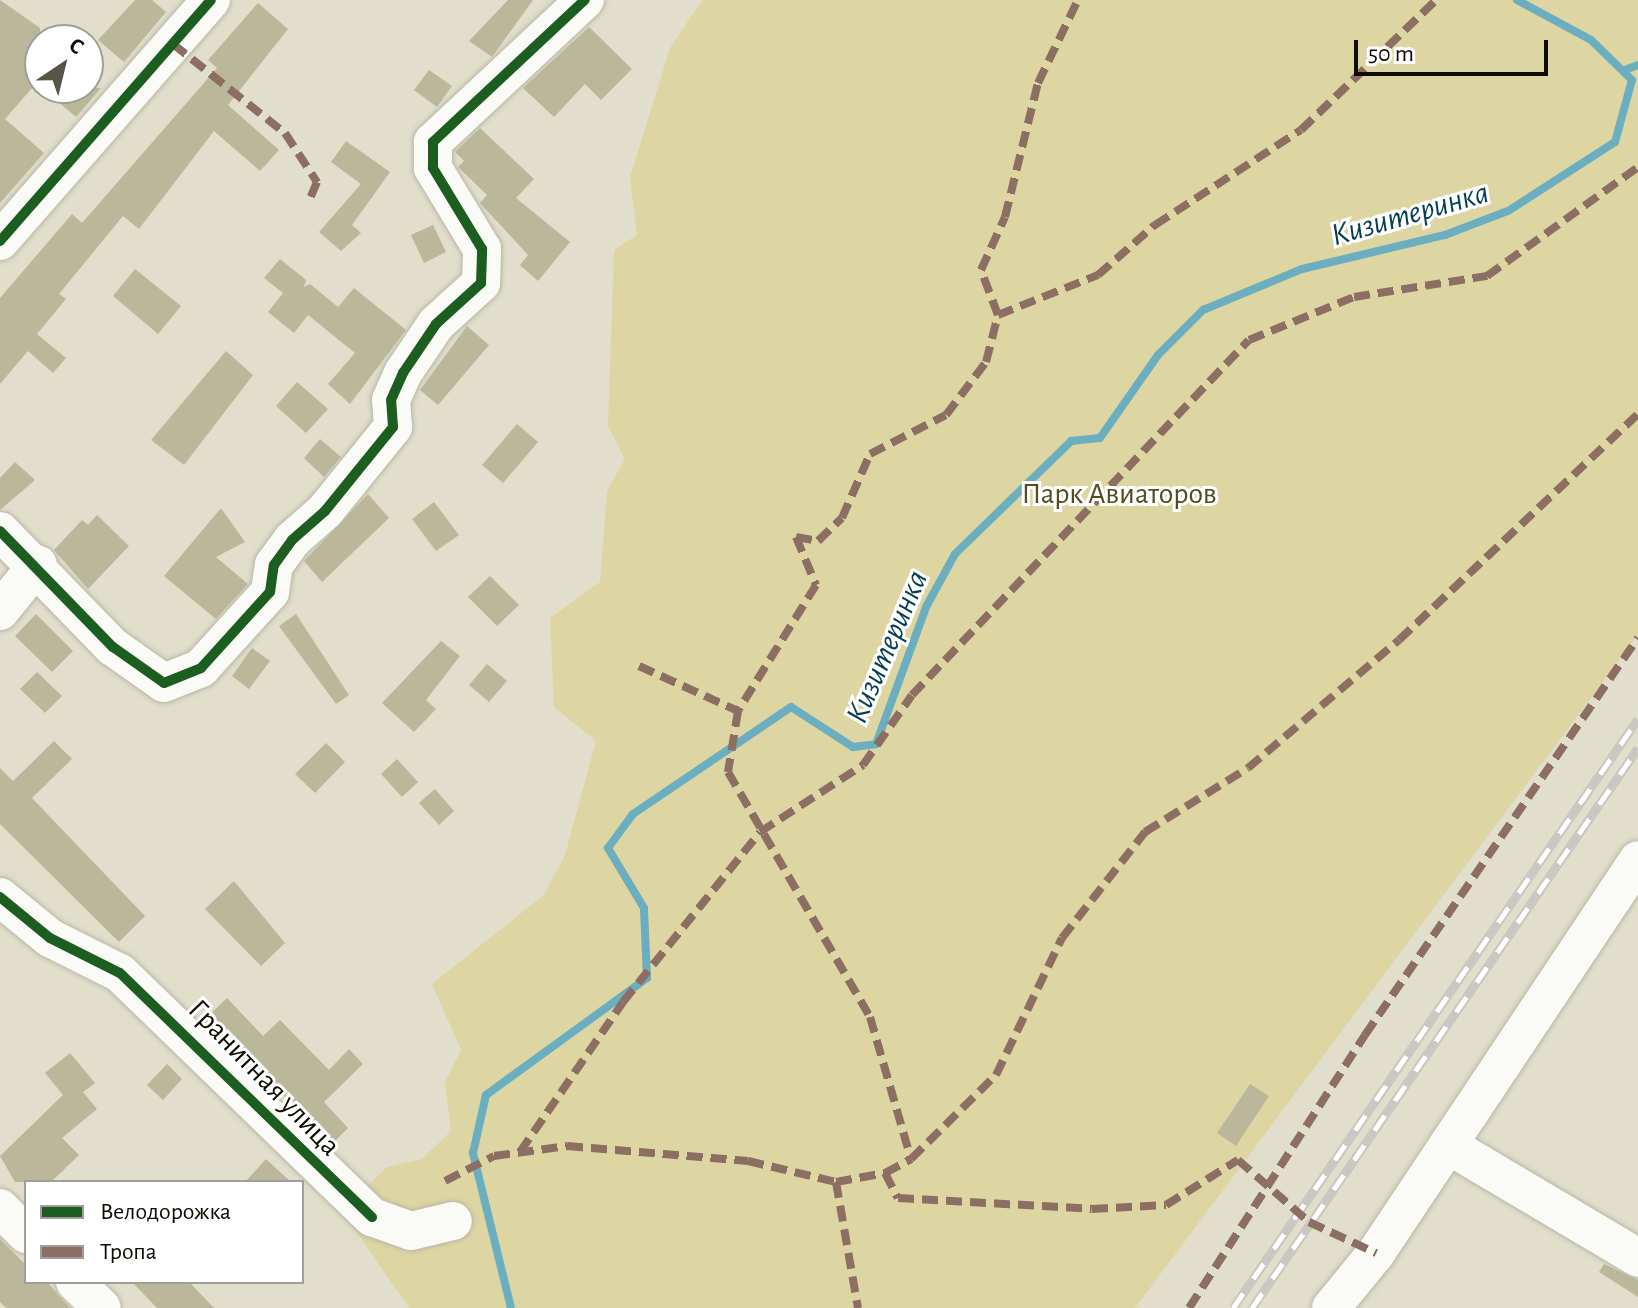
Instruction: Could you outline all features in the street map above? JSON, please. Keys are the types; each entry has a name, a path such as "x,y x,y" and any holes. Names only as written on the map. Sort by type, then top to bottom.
{"street":[{"path":"0,241 211,0"},
{"path":"0,531 38,564 113,647 164,683 201,668 270,592 274,565 292,540 325,511 393,427 391,400 428,336 481,283 482,249 433,168 433,142 585,0"},
{"path":"0,611 38,564"},
{"path":"1331,1308 1448,1145 1638,860"},
{"name":"Гранитная улица","path":"0,897 50,938 120,973 372,1217 411,1231 453,1221"},
{"path":"1448,1145 1638,1258"},
{"path":"0,1208 24,1232"},
{"path":"77,1284 102,1308"}],"green space":[{"name":"Парк Авиаторов","path":"702,0 1638,0 1638,635 1135,1308 409,1308 342,1211 387,1167 422,1159 451,1131 445,1082 461,1050 432,984 544,895 565,855 596,741 554,707 550,618 600,582 607,491 625,459 608,426 614,250 637,235 630,177 670,48"}],"building":[{"path":"0,0 34,24 24,24 24,97 5,119 44,153 0,203"},
{"path":"135,0 152,0 166,12 124,62 104,45 104,34"},
{"path":"508,0 533,0 492,57 469,41"},
{"path":"258,3 288,29 228,105 279,150 260,171 214,131 139,229 123,216 59,294 66,299 37,334 66,358 53,373 28,351 0,384 0,298 72,214 82,223 217,68 208,60"},
{"path":"589,27 632,69 601,100 585,84 554,117 523,88"},
{"path":"429,70 452,86 437,107 414,90"},
{"path":"61,104 87,104 76,117"},
{"path":"480,128 534,179 516,198 570,242 538,281 520,265 528,255 480,203 487,195 458,167 464,161 455,152"},
{"path":"346,141 390,172 352,225 361,233 341,251 319,232 361,184 331,162"},
{"path":"433,225 446,252 424,263 411,235"},
{"path":"280,259 306,280 304,287 310,284 338,307 354,288 406,330 350,404 328,384 355,353 308,315 294,333 268,312 283,293 264,278"},
{"path":"135,269 181,306 158,334 113,296"},
{"path":"467,326 489,345 438,405 420,390"},
{"path":"226,351 253,375 184,465 151,440"},
{"path":"297,382 328,409 306,433 276,406"},
{"path":"517,424 538,442 503,483 482,465"},
{"path":"320,439 341,457 324,477 304,458"},
{"path":"15,462 35,480 0,510 0,478"},
{"path":"368,494 389,518 322,582 304,561"},
{"path":"434,502 459,535 436,551 412,519"},
{"path":"221,508 245,542 216,557 248,584 216,619 164,576"},
{"path":"97,515 129,546 88,589 54,550 82,520 88,525"},
{"path":"490,576 519,605 497,626 468,597"},
{"path":"36,614 73,651 52,672 15,636"},
{"path":"296,614 349,695 336,704 279,626"},
{"path":"441,641 460,656 426,700 436,709 414,732 382,703"},
{"path":"252,648 270,661 249,689 232,676"},
{"path":"487,664 507,681 489,702 469,685"},
{"path":"37,672 62,696 45,713 20,689"},
{"path":"54,741 72,759 32,798 145,916 119,942 0,824 0,768 13,781"},
{"path":"326,743 345,762 315,793 295,774"},
{"path":"397,759 418,782 402,797 381,774"},
{"path":"435,789 454,811 439,825 419,803"},
{"path":"234,881 285,943 261,966 205,909"},
{"path":"227,998 263,1036 280,1020 329,1070 349,1049 363,1064 324,1102 348,1128 330,1146 228,1034 221,1040 202,1022"},
{"path":"70,1053 95,1083 83,1092 97,1109 62,1138 79,1155 53,1180 15,1182 0,1156 63,1095 45,1073"},
{"path":"167,1064 182,1079 163,1100 147,1085"},
{"path":"1250,1084 1269,1096 1236,1146 1217,1133"},
{"path":"266,1159 289,1180 247,1180"},
{"path":"0,1239 24,1263 24,1284 49,1284 70,1308 6,1308 0,1302"},
{"path":"1604,1264 1638,1280 1638,1297 1599,1272"},
{"path":"134,1284 191,1284 214,1308 157,1308"}],"waterway":[{"name":"Кизитеринка","path":"511,1308 473,1153 486,1095 647,978 644,908 608,848 633,814 791,707 853,747 876,744 926,607 955,554 1071,441 1100,438 1158,355 1203,310 1302,269 1445,235 1508,211 1615,142 1632,80 1591,40 1517,0"},
{"path":"1625,70 1638,65"}],"railway":[{"path":"1233,1308 1638,719"},
{"path":"1252,1308 1638,748"}],"marked path":[{"path":"998,315 981,270 1005,217 1038,83 1078,0"},
{"path":"796,537 818,541 842,518 870,454 946,415 986,362 998,315 1098,275 1155,225 1301,130 1436,0"},
{"path":"173,44 285,133 317,182 309,201"},
{"path":"520,1152 623,1002 760,832 863,765 912,695 1249,340 1354,297 1487,276 1638,167"},
{"path":"445,1181 494,1156 567,1146 748,1161 836,1182 885,1173 911,1159 996,1075 1062,938 1145,832 1248,768 1399,640 1638,414"},
{"path":"796,537 816,585 738,711 728,772 870,1017 911,1159"},
{"path":"1189,1308 1365,1035 1638,638"},
{"path":"639,666 738,711"},
{"path":"885,1173 898,1198 1092,1209 1166,1205 1238,1160 1309,1222 1376,1253"},
{"path":"836,1182 858,1308"}],"cycle path":[{"path":"0,241 211,0"},
{"path":"0,531 113,647 164,683 201,668 270,592 274,565 292,540 325,511 393,427 391,400 403,373 436,324 481,283 482,249 433,168 433,142 585,0"},
{"path":"0,897 50,938 120,973 372,1217"}]}
